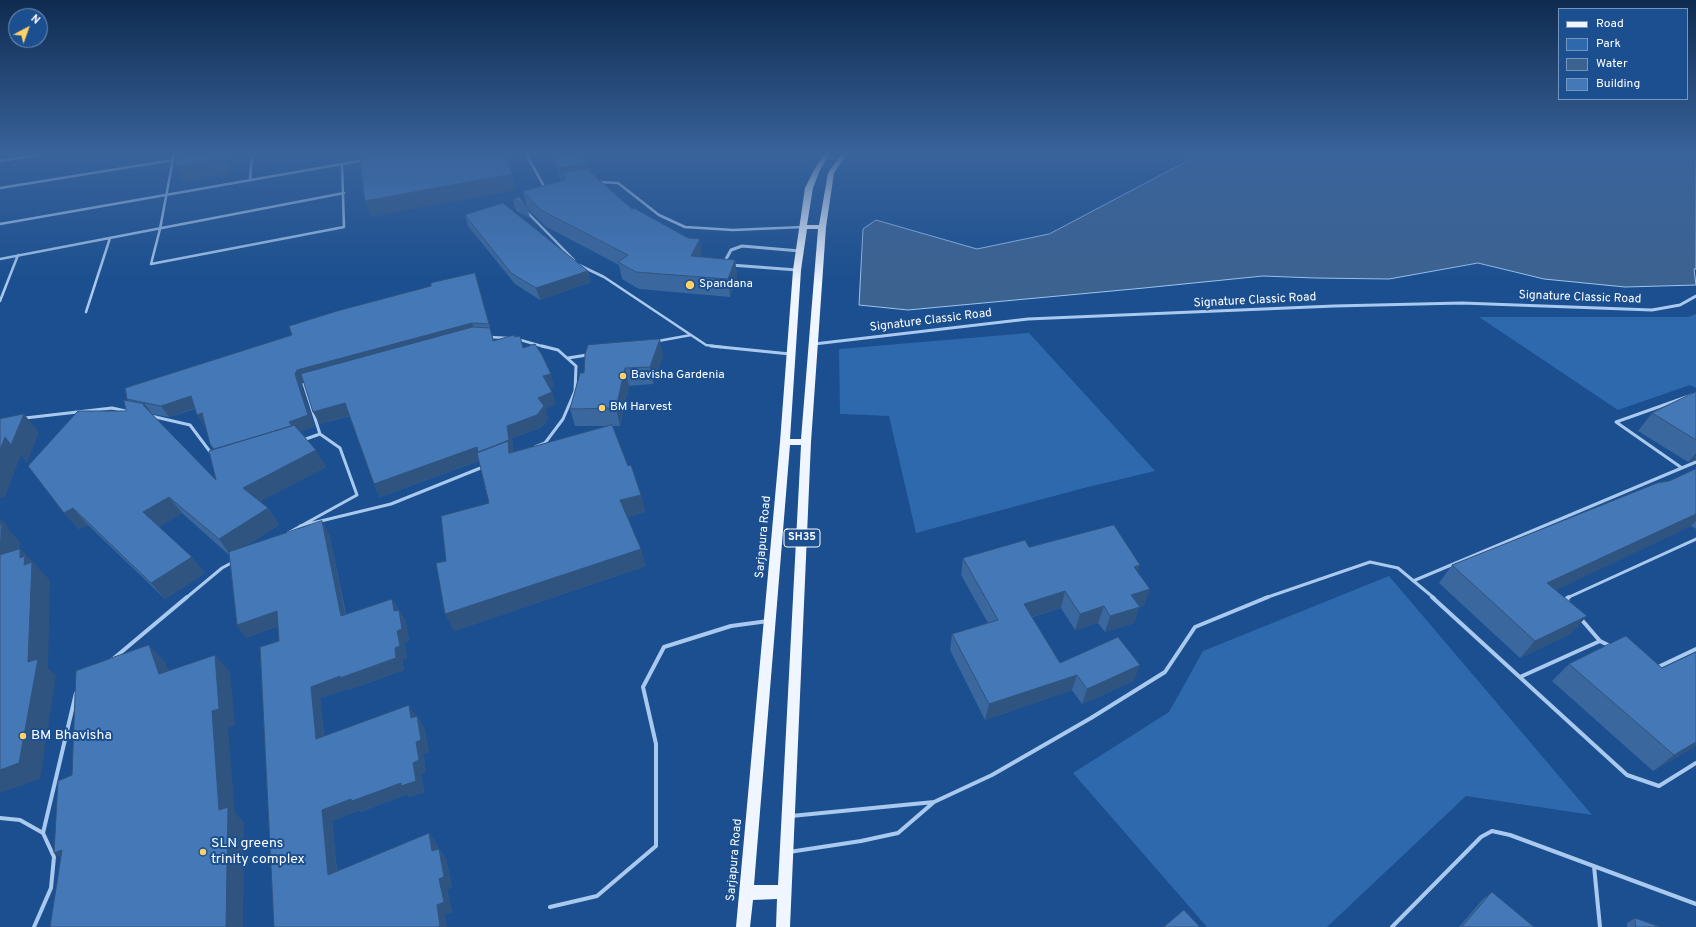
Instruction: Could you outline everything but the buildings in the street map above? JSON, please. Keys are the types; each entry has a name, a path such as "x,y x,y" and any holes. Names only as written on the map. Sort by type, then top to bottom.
{"main road":[{"name":"Sarjapura Road","path":"743,927 785,442 797,270 808,197"},
{"name":"SH35","path":"782,927 806,442 822,227 827,197"},
{"path":"803,227 822,227"},
{"path":"785,442 806,442"},
{"path":"745,893 784,892"}],"street":[{"path":"797,270 731,265 726,261 728,252 734,247 742,246 800,251"},
{"name":"Signature Classic Road","path":"814,344 1028,319 1334,306 1462,303 1652,310 1680,305 1696,296"}],"lane":[{"path":"0,224 153,197"},
{"path":"166,197 151,264 344,227 344,197"},
{"path":"0,259 322,197"},
{"path":"636,197 659,215 685,227 733,230 803,227"},
{"path":"526,210 578,264 604,277 706,345 790,354"},
{"path":"86,312 110,238"},
{"path":"0,301 18,255"},
{"path":"653,342 691,335"},
{"path":"485,337 515,339 558,350 576,366 575,391 562,419 545,443 530,448"},
{"path":"568,358 591,354"},
{"path":"281,536 357,495 340,448 320,434 304,384 312,382"},
{"path":"1682,468 1616,422 1692,395 1696,396"},
{"path":"22,418 112,408 135,413"},
{"path":"143,415 190,425 212,454"},
{"path":"297,441 320,434"},
{"path":"1413,581 1696,462"},
{"path":"300,526 392,504 486,466"},
{"path":"1572,610 1568,606 1567,598 1696,539"},
{"path":"107,664 222,568 235,561"},
{"path":"786,852 861,841 898,833 934,802 992,775 1091,718 1165,672 1195,627 1248,604 1370,562 1398,568 1437,601 1627,775 1659,786 1696,763"},
{"path":"1577,615 1600,641 1613,648"},
{"path":"550,907 597,896 656,846 656,744 643,687 664,648 730,626 769,620"},
{"path":"1520,677 1600,641"},
{"path":"1654,669 1696,649"},
{"path":"43,833 77,689"},
{"path":"788,816 934,802"},
{"path":"0,818 20,820 43,833 54,857 52,888 34,927"},
{"path":"1392,927 1481,837 1492,831 1510,835 1696,904"},
{"path":"1594,866 1600,927"}],"green space":[{"path":"1696,314 1696,388 1690,385 1618,410 1479,317 1688,317"},
{"path":"1029,333 1155,471 1084,488 916,533 889,416 840,414 839,349"},
{"path":"1389,576 1592,815 1466,796 1327,927 1207,927 1073,773 1169,712 1203,651"}],"water":[{"path":"1119,197 1696,197 1696,269 1694,269 1696,285 1625,287 1544,279 1478,263 1389,279 1263,276 908,310 859,305 863,229 876,220 977,249 1049,234"}],"place":[{"name":"Spandana","path":"690,285"},
{"name":"Bavisha Gardenia","path":"623,376"},
{"name":"BM Harvest","path":"602,408"},
{"name":"BM Bhavisha","path":"23,736"},
{"name":"SLN greens trinity complex","path":"203,852"}]}
